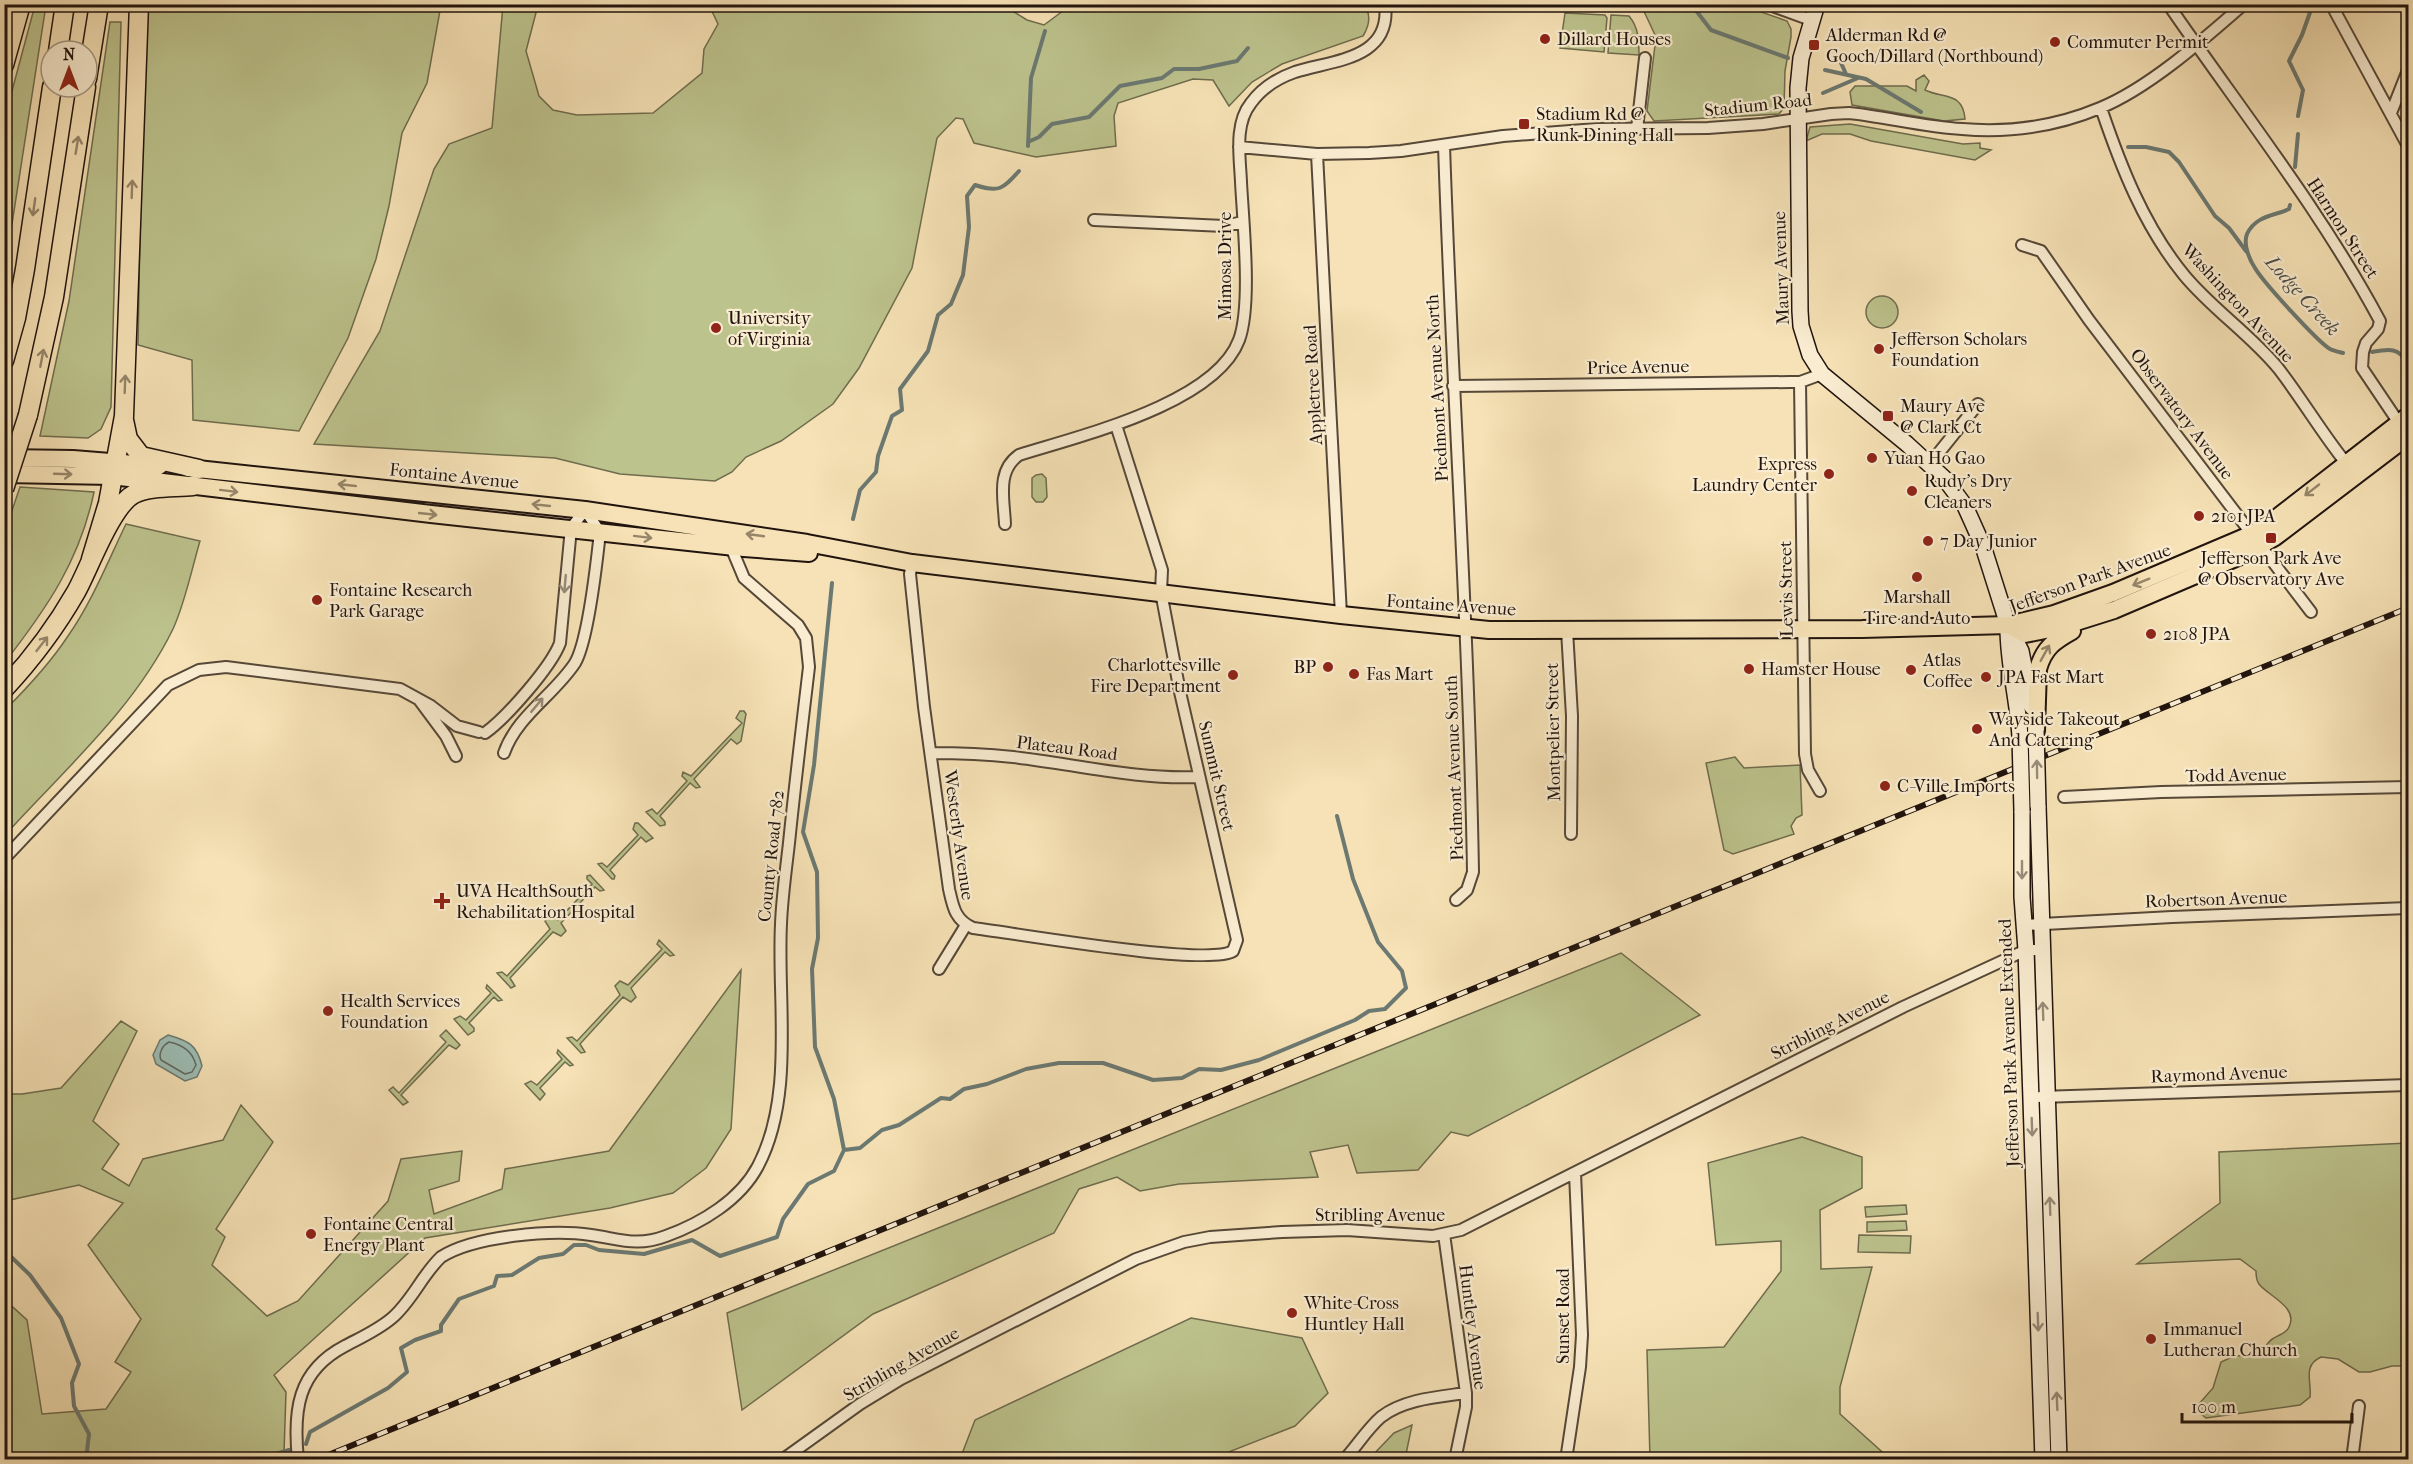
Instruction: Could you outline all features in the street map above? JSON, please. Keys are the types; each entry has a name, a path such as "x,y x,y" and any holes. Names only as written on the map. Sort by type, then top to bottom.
{"highway":[{"path":"4,65 21,4"},
{"path":"60,39 65,4"},
{"path":"93,39 99,4"},
{"path":"91,559 108,503 124,416 139,4"},
{"path":"4,361 16,318 25,269 50,99"},
{"path":"4,489 28,415 54,297 84,99"},
{"path":"124,416 128,439 141,456 196,478"},
{"path":"4,689 48,637 77,590 91,559 123,504 128,499 146,491 196,478"}],"main road":[{"name":"Jefferson Park Avenue","path":"2008,625 2025,634 2037,633 2104,613 2226,563 2256,539 2270,523 2352,469 2406,428"},
{"name":"Fontaine Avenue","path":"4,458 73,459 113,469 600,532 731,547 904,561 1466,629 1803,629 2008,625"},
{"name":"Fontaine Avenue","path":"4,474 113,469"},
{"name":"Fontaine Avenue","path":"196,478 585,510 807,543 904,561"},
{"name":"Jefferson Park Avenue","path":"2008,625 2054,614 2256,539"},
{"path":"2036,731 2038,669 2043,654 2054,640 2104,613"}],"street":[{"name":"Mimosa Drive","path":"1005,524 1004,474 1012,460 1019,455 1116,425 1187,393 1207,380 1230,356 1238,341 1242,324 1245,287 1239,147 1244,113 1262,91 1292,73 1350,58 1363,52 1382,32 1386,14 1385,4"},
{"path":"1767,4 1811,20"},
{"name":"Maury Avenue","path":"1817,4 1801,58 1798,119 1801,326 1810,354 1822,374 1929,465 1956,493 1973,522 2008,625 2021,651 2036,731"},
{"path":"2168,4 2197,45"},
{"name":"Stadium Road","path":"1239,147 1317,153 1401,152 1512,135 1580,130 1708,128 1849,113 1929,126 1996,130 2048,124 2101,108 2138,87 2197,45 2244,4"},
{"path":"2331,4 2409,146"},
{"name":"Harmon Street","path":"2197,45 2324,227 2380,321 2378,329 2366,343 2362,368 2406,428"},
{"path":"1637,129 1645,58"},
{"path":"2391,112 2409,70"},
{"name":"Washington Avenue","path":"2101,108 2117,156 2137,200 2169,254 2185,276 2277,368 2352,469"},
{"name":"Piedmont Avenue North","path":"1444,146 1453,386 1466,629"},
{"name":"Appletree Road","path":"1317,153 1341,615"},
{"path":"1094,220 1224,226 1243,222"},
{"name":"Observatory Avenue","path":"2022,245 2041,251 2089,320 2311,612"},
{"name":"Price Avenue","path":"1453,386 1800,382 1822,374"},
{"name":"Lewis Street","path":"1800,382 1805,754 1808,770 1820,791"},
{"path":"1929,465 1978,405"},
{"path":"1116,425 1162,570 1161,592"},
{"path":"4,859 168,685 199,670 226,667 400,689 431,706 457,726 482,733 496,725 545,670 560,643 571,528 585,510 600,532 585,629 576,661 508,741 504,753"},
{"name":"County Road 782","path":"298,1460 295,1429 297,1409 300,1395 313,1372 327,1358 382,1326 394,1316 432,1265 446,1253 472,1243 548,1234 590,1235 620,1242 638,1243 668,1236 705,1218 740,1190 748,1181 762,1156 776,1106 780,1077 781,921 809,667 806,638 798,625 744,578 731,547"},
{"name":"Westerly Avenue","path":"904,561 910,574 931,753 954,911 966,925 973,928 1176,955 1219,955"},
{"name":"Summit Street","path":"1161,592 1199,777 1238,940 1233,951 1219,955"},
{"name":"Jefferson Park Avenue Extended","path":"2008,625 2008,653 2017,700 2020,737 2022,897 2032,924"},
{"name":"Piedmont Avenue South","path":"1456,900 1467,890 1473,872 1466,629"},
{"name":"Montpelier Street","path":"1568,630 1572,717 1571,834"},
{"path":"420,700 442,730 456,756"},
{"name":"Jefferson Park Avenue Extended","path":"2036,731 2038,806 2032,924 2059,1460"},
{"name":"Plateau Road","path":"931,753 1013,757 1163,776 1199,777"},
{"name":"Todd Avenue","path":"2064,797 2161,792 2409,787"},
{"name":"Robertson Avenue","path":"2032,924 2409,908"},
{"path":"939,969 966,925"},
{"name":"Stribling Avenue","path":"782,1460 860,1404 901,1379 1159,1249 1209,1237 1282,1232 1347,1230 1433,1236 1461,1230 1903,1007 2034,950"},
{"name":"Raymond Avenue","path":"2039,1097 2409,1085"},
{"name":"Jefferson Park Avenue Extended","path":"2039,1097 2043,1460"},
{"name":"Sunset Road","path":"1566,1460 1580,1367 1582,1335 1575,1173"},
{"name":"Huntley Avenue","path":"1444,1234 1466,1393 1466,1407 1455,1460"},
{"path":"1344,1460 1381,1417 1397,1407 1466,1393"},
{"path":"2352,1460 2359,1406"}],"green space":[{"path":"1363,4 1368,12 1369,20 1363,36 1282,64 1252,82 1229,106 1213,80 1193,79 1118,103 1114,116 1116,146 1036,157 974,143 963,119 956,118 937,138 912,268 859,368 833,404 781,441 746,457 732,472 715,481 620,474 555,458 314,444 380,331 434,169 449,144 492,128 503,5 538,5 526,51 539,96 553,110 577,115 653,113 702,73 704,49 718,24 709,5 1003,5 1027,20 1044,25 1071,5"},
{"path":"35,5 46,5 5,269 5,117"},
{"path":"146,5 441,5 427,83 402,133 389,206 376,259 348,338 299,431 193,420 192,360 138,345"},
{"path":"1641,5 1741,5 1787,21 1791,29 1791,37 1785,71 1784,108 1779,114 1654,121 1647,111 1656,37"},
{"path":"1565,13 1605,15 1607,18 1604,52 1560,48"},
{"path":"1611,15 1629,16 1638,35 1639,55 1608,53"},
{"path":"110,22 121,22 111,407 101,429 88,438 40,436 69,301"},
{"path":"1924,75 1929,81 1925,90 1956,100 1961,104 1965,119 1944,121 1852,105 1850,92 1855,86 1907,86 1916,91 1916,80"},
{"path":"1850,124 1963,144 1980,143 1980,148 1991,150 1975,160 1871,141 1850,134 1822,134 1806,141 1810,127"},
{"path":"1882,296 1893,301 1898,312 1893,323 1882,328 1871,323 1866,312 1871,301"},
{"path":"1042,474 1046,478 1047,497 1043,502 1036,502 1032,497 1032,478"},
{"path":"20,487 94,492 88,517 71,561 35,622 5,662 5,531"},
{"path":"126,524 200,541 177,619 157,658 139,686 96,738 5,835 5,710 46,665 77,623"},
{"path":"740,711 746,714 741,741 737,744 731,739 694,779 700,787 696,788 690,783 660,816 665,825 660,826 646,812 652,809 657,814 687,781 682,776 683,772 691,776 742,723 736,718"},
{"path":"1735,757 1744,768 1800,765 1802,815 1796,818 1791,826 1794,834 1733,854 1724,850 1706,763"},
{"path":"635,823 638,823 653,838 646,842 641,837 610,870 615,876 612,879 598,864 602,863 607,867 638,835 633,829"},
{"path":"590,875 604,890 600,891 595,887 561,923 566,931 561,936 553,932 510,978 515,986 511,988 497,973 502,972 507,976 550,929 545,921 550,916 558,920 592,884 587,879"},
{"path":"659,940 674,955 670,956 665,952 631,988 636,997 631,1002 623,997 580,1044 585,1052 581,1053 567,1038 572,1037 577,1041 620,995 615,986 620,981 628,985 662,949 657,944"},
{"path":"1621,953 1700,1015 1468,1136 1451,1132 1418,1170 1357,1173 1348,1145 1310,1152 1318,1177 1179,1184 1140,1191 1117,1177 1079,1189 1054,1233 873,1314 742,1410 727,1313"},
{"path":"741,970 731,1129 706,1168 673,1193 610,1208 425,1238 274,1375 286,1392 284,1453 269,1460 5,1459 5,1300 27,1320 42,1414 106,1409 131,1372 115,1362 141,1319 88,1245 123,1203 79,1185 5,1201 5,1094 22,1094 61,1088 121,1021 137,1031 93,1121 119,1144 102,1169 129,1186 143,1159 223,1140 241,1105 273,1142 216,1229 225,1237 212,1265 267,1316 298,1301 388,1201 401,1159 462,1151 459,1181 429,1190 434,1214 502,1189 505,1169 609,1151"},
{"path":"487,985 502,1000 498,1001 494,997 469,1023 474,1031 468,1035 454,1019 460,1016 466,1020 491,993 486,988"},
{"path":"446,1030 460,1045 456,1049 449,1045 401,1095 408,1102 403,1105 389,1090 393,1087 399,1093 446,1042 440,1036"},
{"path":"558,1050 573,1065 570,1066 565,1062 540,1088 545,1094 540,1100 525,1084 531,1081 537,1085 562,1059 557,1053"},
{"path":"1802,1137 1862,1157 1862,1188 1820,1210 1821,1269 1872,1267 1840,1387 1840,1414 1890,1459 1650,1459 1647,1350 1724,1347 1781,1271 1781,1241 1716,1245 1708,1163"},
{"path":"2408,1143 2408,1366 2392,1366 2370,1372 2359,1372 2338,1359 2321,1357 2310,1369 2310,1397 2300,1405 2206,1418 2200,1413 2199,1404 2213,1388 2221,1362 2232,1357 2262,1352 2270,1341 2286,1331 2291,1320 2290,1314 2281,1302 2259,1284 2256,1271 2240,1259 2137,1264 2220,1203 2219,1152"},
{"path":"1906,1205 1907,1214 1866,1217 1865,1207"},
{"path":"1906,1221 1907,1230 1867,1232 1867,1222"},
{"path":"1859,1235 1911,1236 1910,1253 1858,1252"},
{"path":"1191,1318 1302,1338 1328,1393 1295,1426 1211,1459 960,1459 975,1420"},
{"path":"1412,1425 1405,1459 1370,1458 1394,1433"}],"water":[{"path":"168,1035 187,1042 198,1053 202,1066 197,1077 185,1081 156,1064 153,1055 160,1040"}],"waterway":[{"path":"1691,4 1711,30 1788,58"},
{"name":"Lodge Creek","path":"2298,116 2303,90 2289,61 2302,35 2313,4"},
{"path":"1028,146 1031,78 1045,31"},
{"path":"1028,142 1039,137 1052,124 1089,117 1120,86 1162,78 1174,69 1199,69 1237,61 1248,48"},
{"path":"1837,54 1846,74"},
{"path":"1825,70 1866,79 1921,112"},
{"path":"1823,93 1858,78"},
{"name":"Lodge Creek","path":"2295,167 2298,134"},
{"path":"2128,147 2146,147 2169,152 2179,162 2215,216 2229,228 2246,251"},
{"path":"853,519 860,490 876,472 878,456 892,416 902,410 900,389 928,351 938,315 951,304 963,275 969,227 967,196 975,185 990,189 1000,188 1019,171"},
{"name":"Lodge Creek","path":"2290,205 2289,209 2255,223 2246,238 2249,256 2260,275 2303,324 2330,349 2343,353"},
{"name":"Lodge Creek","path":"2372,352 2393,350 2401,354 2408,363"},
{"path":"306,1444 310,1432 388,1388 407,1372 401,1348 415,1340 441,1331 441,1325 459,1299 494,1286 497,1276 512,1275 539,1258 563,1254 574,1245 644,1254 692,1240 720,1256 777,1237 783,1219 808,1184 834,1171 844,1150 834,1099 815,1047 812,969 818,938 817,872 803,832 814,765 832,583"},
{"path":"844,1150 860,1148 882,1130 899,1125 941,1098 950,1099 964,1089 987,1084 1026,1069 1059,1063 1103,1063 1153,1080 1182,1078 1199,1069 1221,1070 1259,1060 1355,1020 1369,1011 1385,1009 1406,988 1402,971 1378,942 1353,879 1337,816"},
{"path":"4,1250 30,1275 61,1318 79,1364 72,1383 74,1406 89,1434 86,1460"},
{"path":"256,1460 289,1450"}],"railway":[{"path":"316,1460 2408,608"}],"place":[{"name":"Dillard Houses","path":"1545,39"},
{"name":"Commuter Permit","path":"2055,42"},
{"name":"Alderman Rd @ Gooch/Dillard (Northbound)","path":"1814,45"},
{"name":"Stadium Rd @ Runk Dining Hall","path":"1524,124"},
{"name":"University of Virginia","path":"716,328"},
{"name":"Jefferson Scholars Foundation","path":"1879,349"},
{"name":"Maury Ave @ Clark Ct","path":"1888,416"},
{"name":"Yuan Ho Gao","path":"1872,458"},
{"name":"Express Laundry Center","path":"1829,474"},
{"name":"Rudy's Dry Cleaners","path":"1912,491"},
{"name":"2101 JPA","path":"2199,516"},
{"name":"Jefferson Park Ave @ Observatory Ave","path":"2271,538"},
{"name":"7 Day Junior","path":"1928,541"},
{"name":"Marshall Tire and Auto","path":"1917,577"},
{"name":"Fontaine Research Park Garage","path":"317,600"},
{"name":"2108 JPA","path":"2151,634"},
{"name":"BP","path":"1328,667"},
{"name":"Hamster House","path":"1749,669"},
{"name":"Atlas Coffee","path":"1911,670"},
{"name":"Fas Mart","path":"1354,674"},
{"name":"Charlottesville Fire Department","path":"1233,675"},
{"name":"JPA Fast Mart","path":"1986,677"},
{"name":"Wayside Takeout And Catering","path":"1977,729"},
{"name":"C-Ville Imports","path":"1885,786"},
{"name":"UVA HealthSouth Rehabilitation Hospital","path":"442,901"},
{"name":"Health Services Foundation","path":"328,1011"},
{"name":"Fontaine Central Energy Plant","path":"311,1234"},
{"name":"White-Cross Huntley Hall","path":"1292,1313"},
{"name":"Immanuel Lutheran Church","path":"2151,1339"}]}
